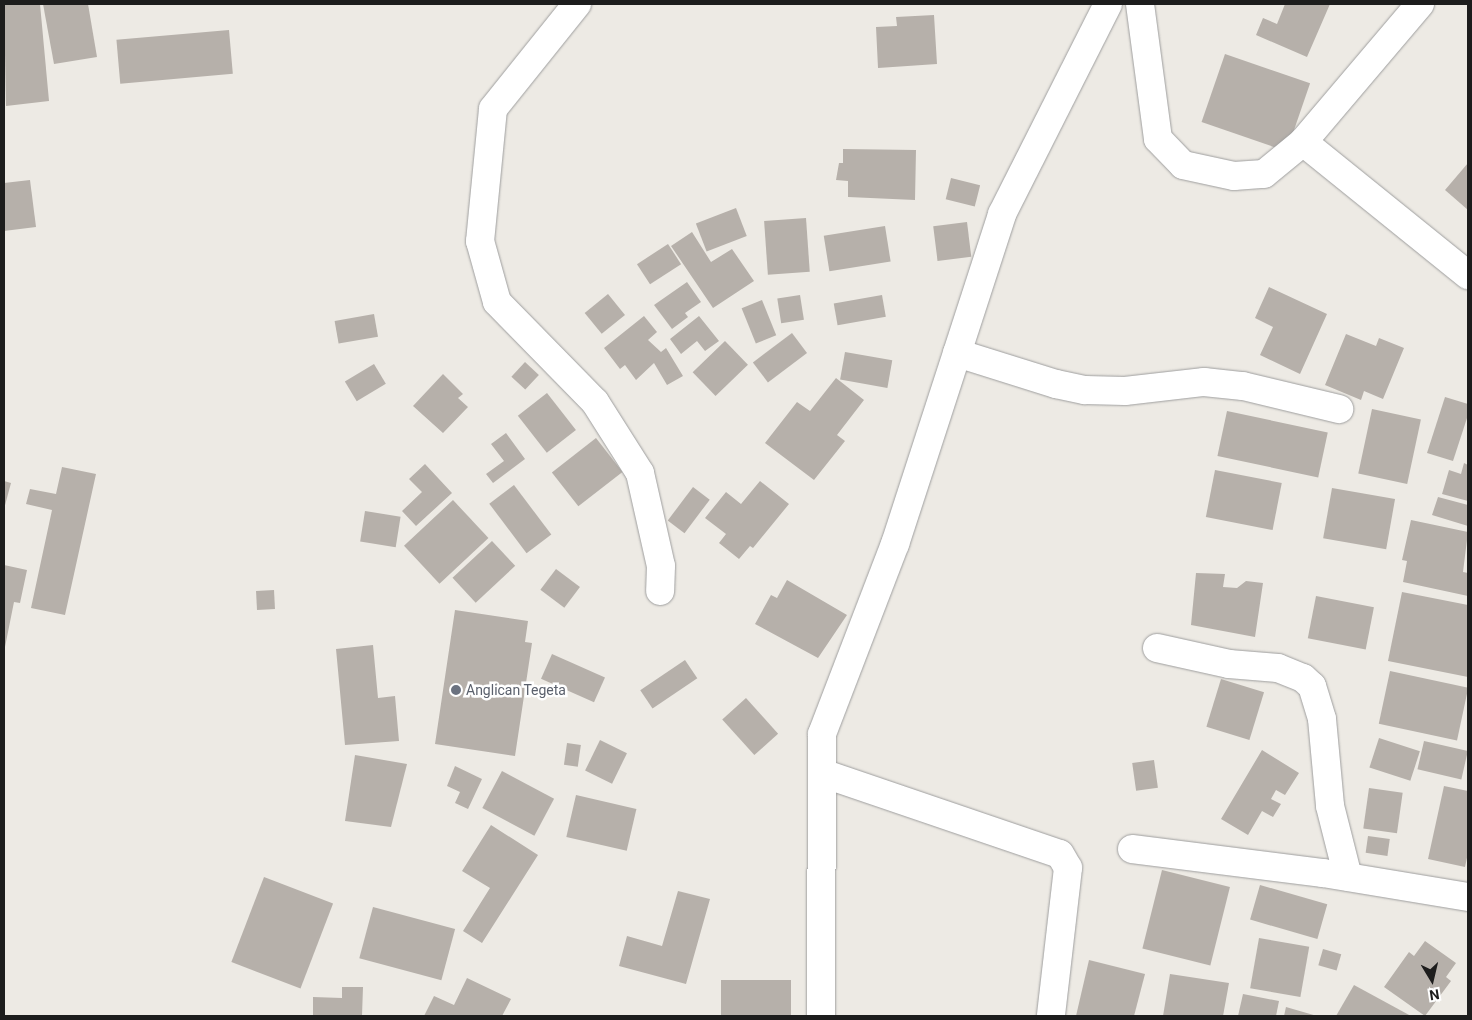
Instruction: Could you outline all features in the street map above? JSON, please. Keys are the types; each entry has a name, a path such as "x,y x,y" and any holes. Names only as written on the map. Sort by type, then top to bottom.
{"street":[{"path":"577,4 493,110 480,241 497,302 595,402 640,474 661,566 660,591"},
{"path":"821,1016 822,734 895,544 1002,214 1108,4"},
{"path":"1140,4 1158,139 1183,165 1234,176 1264,174 1303,142 1420,4"},
{"path":"1303,142 1468,275"},
{"path":"957,352 1056,384 1085,390 1125,391 1204,382 1233,385 1339,409"},
{"path":"1157,648 1229,664 1278,668 1303,678 1312,686 1322,719 1330,806 1348,877"},
{"path":"822,773 1060,854 1068,868 1051,1016"},
{"path":"1132,849 1348,877 1468,897"}],"building":[{"path":"4,4 40,4 49,101 6,106"},
{"path":"43,4 88,4 97,57 54,64"},
{"path":"1285,4 1330,4 1307,57 1256,35 1263,18 1277,24"},
{"path":"934,15 937,64 878,68 876,27 897,26 896,17"},
{"path":"229,30 233,74 120,84 116,40"},
{"path":"1225,54 1310,83 1287,151 1202,122"},
{"path":"843,149 916,150 915,200 848,197 848,181 836,180 839,163 843,163"},
{"path":"1468,163 1468,210 1445,190"},
{"path":"951,178 980,185 975,207 946,199"},
{"path":"30,180 36,227 4,231 4,183"},
{"path":"736,208 747,236 707,251 696,223"},
{"path":"806,218 810,272 768,275 764,221"},
{"path":"967,222 971,257 938,261 933,226"},
{"path":"885,226 891,262 829,271 824,236"},
{"path":"692,232 711,262 732,249 754,281 713,308 671,246"},
{"path":"668,244 681,264 650,284 637,264"},
{"path":"687,282 701,302 685,313 688,317 672,329 654,305"},
{"path":"1269,287 1327,314 1300,374 1260,355 1273,327 1255,318"},
{"path":"608,294 625,315 602,334 585,313"},
{"path":"800,295 804,320 781,323 777,299"},
{"path":"882,295 886,317 838,325 834,304"},
{"path":"762,300 776,335 756,343 742,308"},
{"path":"374,314 378,337 339,344 335,321"},
{"path":"644,316 657,332 648,340 661,352 666,348 683,376 667,385 654,363 636,380 625,365 620,369 604,348"},
{"path":"699,316 719,341 705,351 697,341 681,354 670,339"},
{"path":"792,333 807,353 768,382 753,362"},
{"path":"1346,334 1376,346 1379,338 1404,348 1383,399 1364,391 1361,400 1325,385"},
{"path":"725,341 748,365 716,396 693,372"},
{"path":"845,352 892,360 887,388 840,380"},
{"path":"525,362 539,375 525,390 511,377"},
{"path":"374,364 386,384 357,401 345,382"},
{"path":"443,374 463,394 458,398 468,407 443,433 413,406"},
{"path":"836,378 864,400 837,435 845,441 814,480 765,443 797,402 810,411"},
{"path":"547,393 576,430 547,453 518,416"},
{"path":"1445,397 1468,404 1468,415 1453,461 1427,453"},
{"path":"1372,409 1421,419 1407,484 1358,474"},
{"path":"1227,411 1328,432 1318,477 1217,456"},
{"path":"506,433 525,459 493,483 486,474 504,461 491,444"},
{"path":"596,438 622,472 578,506 552,472"},
{"path":"1464,463 1468,465 1468,501 1442,494 1449,470 1461,474"},
{"path":"425,464 452,493 416,526 402,511 422,492 409,479"},
{"path":"62,467 96,474 65,615 31,608 52,510 26,504 30,489 56,494"},
{"path":"1215,470 1282,483 1273,530 1206,517"},
{"path":"4,481 11,483 4,509"},
{"path":"760,481 789,504 753,548 750,546 739,559 719,543 726,534 705,518 726,492 741,504"},
{"path":"514,485 551,535 527,553 489,504"},
{"path":"693,487 710,500 684,533 668,521"},
{"path":"1332,488 1395,499 1386,549 1323,538"},
{"path":"1438,497 1468,505 1468,526 1432,515"},
{"path":"453,500 488,538 439,584 404,546"},
{"path":"365,511 401,517 396,547 360,542"},
{"path":"1411,520 1468,532 1463,572 1468,573 1468,596 1403,582 1407,561 1402,560"},
{"path":"492,541 515,566 476,603 453,578"},
{"path":"4,565 27,570 20,603 14,602 5,647"},
{"path":"556,569 580,587 564,608 540,590"},
{"path":"1196,573 1225,574 1223,587 1237,588 1246,581 1263,583 1255,637 1191,625"},
{"path":"787,580 847,615 818,658 755,624 771,595 777,598"},
{"path":"274,590 275,609 257,610 256,591"},
{"path":"1402,592 1468,605 1468,677 1388,661"},
{"path":"1316,596 1374,607 1366,649 1308,638"},
{"path":"455,610 528,621 525,642 532,643 515,756 435,744"},
{"path":"373,645 378,698 395,696 399,741 345,745 336,649"},
{"path":"552,654 605,678 594,702 541,679"},
{"path":"685,660 697,678 653,708 640,690"},
{"path":"1390,671 1468,688 1457,740 1379,724"},
{"path":"1221,679 1264,692 1249,740 1206,727"},
{"path":"746,698 778,734 754,755 722,719"},
{"path":"1379,738 1420,751 1410,781 1369,767"},
{"path":"600,740 627,753 612,784 585,771"},
{"path":"1424,741 1468,751 1461,779 1417,769"},
{"path":"567,743 581,745 578,767 564,765"},
{"path":"1262,750 1299,773 1285,795 1276,790 1271,799 1281,804 1273,817 1262,811 1248,835 1221,819"},
{"path":"355,755 407,764 391,827 345,821"},
{"path":"1154,760 1158,788 1136,791 1132,763"},
{"path":"455,766 482,779 468,809 455,803 460,792 447,786"},
{"path":"502,771 554,799 534,836 482,808"},
{"path":"1444,786 1468,791 1468,853 1465,867 1428,859"},
{"path":"1369,788 1403,793 1397,833 1363,829"},
{"path":"576,795 636,809 627,851 566,837"},
{"path":"491,825 538,855 482,943 463,931 490,888 462,871"},
{"path":"1368,836 1390,839 1387,856 1366,853"},
{"path":"1162,870 1230,887 1210,966 1142,949"},
{"path":"264,877 333,904 300,988 231,962"},
{"path":"1260,885 1327,904 1317,939 1250,920"},
{"path":"678,891 710,899 686,984 619,966 627,936 662,946"},
{"path":"373,907 455,929 441,980 359,958"},
{"path":"1259,938 1309,947 1300,997 1250,988"},
{"path":"1425,941 1456,963 1446,977 1451,981 1425,1016 1384,987 1409,952 1414,956"},
{"path":"1323,949 1341,954 1337,971 1318,965"},
{"path":"1089,960 1145,974 1134,1016 1076,1016"},
{"path":"1170,974 1229,983 1223,1016 1163,1016"},
{"path":"467,978 511,999 502,1016 424,1016 434,996 454,1005"},
{"path":"721,980 791,980 791,1016 721,1016"},
{"path":"1354,985 1411,1016 1336,1016"},
{"path":"342,987 363,987 362,1016 313,1016 313,997 342,998"},
{"path":"1243,994 1279,1001 1276,1016 1238,1016"},
{"path":"1286,1007 1317,1016 1284,1016"}],"place":[{"name":"Anglican Tegeta","path":"456,690"}]}
